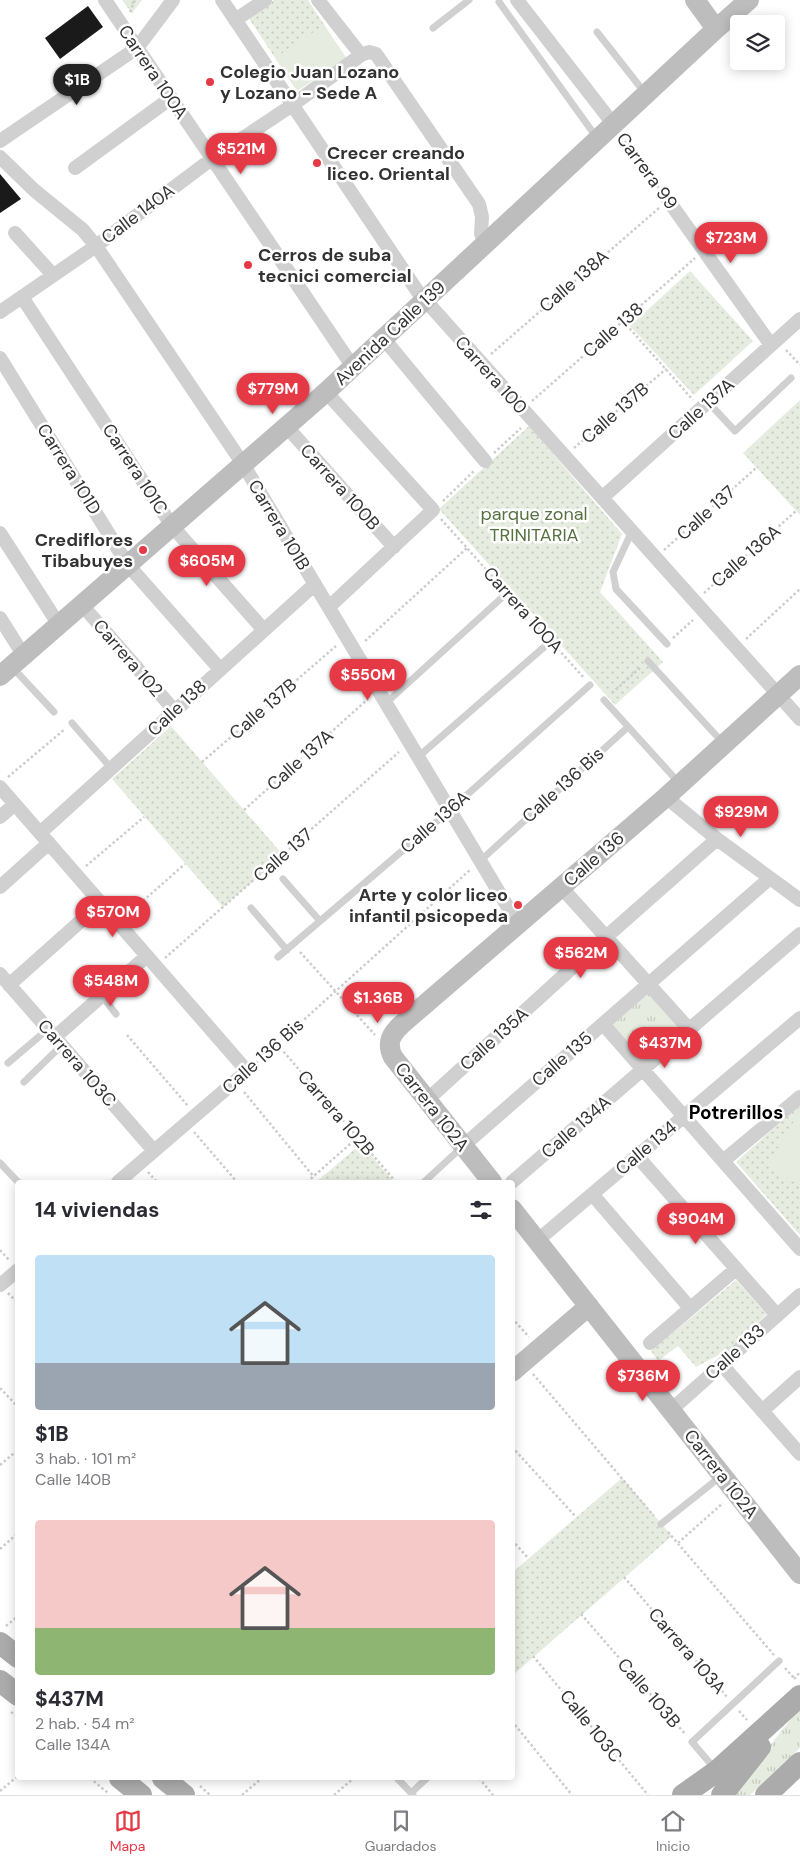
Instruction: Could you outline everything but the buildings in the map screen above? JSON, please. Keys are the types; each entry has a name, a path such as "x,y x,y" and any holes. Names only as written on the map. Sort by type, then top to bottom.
{"main road":[{"path":"2,1635 15,1653"},
{"path":"0,1681 15,1693"},
{"path":"682,1795 717,1771 800,1697"},
{"path":"722,1795 800,1697"},
{"path":"766,1795 800,1763"},
{"path":"122,1780 141,1795"},
{"path":"165,1780 184,1795"}],"street":[{"name":"Carrera 100A","path":"104,0 353,367"},
{"path":"0,140 137,48 173,0"},
{"name":"Carrera 100","path":"222,0 291,106 425,301 800,719"},
{"path":"235,20 265,0"},
{"path":"318,0 361,55 369,52 376,54 479,204 482,217 481,234 487,243"},
{"name":"Carrera 99","path":"516,0 614,125"},
{"path":"695,0 716,29"},
{"name":"Avenida Calle 139","path":"12,666 326,392 749,0"},
{"name":"Calle 140A","path":"0,312 96,246 213,158 291,106 361,55"},
{"path":"75,168 171,98"},
{"name":"Carrera 101B","path":"0,156 34,190 83,230 96,246 243,464 518,924"},
{"name":"Carrera 99","path":"668,200 774,343"},
{"path":"15,233 54,275"},
{"name":"Carrera 101C","path":"22,296 172,526 263,629"},
{"name":"Calle 137A","path":"602,498 800,319"},
{"path":"384,339 485,461"},
{"name":"Carrera 101D","path":"0,358 128,565 219,668"},
{"path":"326,392 433,510 329,608"},
{"name":"Carrera 100B","path":"286,426 394,547"},
{"path":"0,533 59,625"},
{"name":"Calle 138","path":"40,832 219,668 315,584"},
{"name":"Carrera 102","path":"82,605 174,710"},
{"path":"0,618 12,666"},
{"name":"Calle 136","path":"389,1044 394,1031 673,791 800,675"},
{"path":"4,782 15,804 247,1071"},
{"path":"673,791 717,839 800,900"},
{"path":"0,817 15,804"},
{"name":"Calle 135A","path":"427,1100 717,839"},
{"path":"0,886 49,844"},
{"name":"Calle 135","path":"463,1146 770,878"},
{"path":"561,888 689,1029"},
{"path":"5,979 102,903"},
{"name":"Calle 134A","path":"514,1180 800,934"},
{"path":"55,1037 102,996 152,961"},
{"name":"Carrera 103C","path":"5,979 154,1152"},
{"name":"Calle 134","path":"538,1240 800,1018"},
{"path":"602,1024 800,1249"},
{"name":"Carrera 102A","path":"389,1044 393,1057 490,1180"},
{"name":"Calle 136 Bis","path":"120,1180 247,1071"},
{"path":"723,1162 800,1097"},
{"path":"637,1156 777,1315"},
{"path":"592,1194 690,1308"},
{"name":"Carrera 102A","path":"515,1213 800,1574"},
{"path":"650,1343 736,1269"},
{"path":"0,1285 15,1272"},
{"name":"Calle 133","path":"671,1410 800,1295"},
{"path":"515,1369 589,1306"},
{"path":"722,1364 800,1454"},
{"path":"762,1411 800,1377"}],"lane":[{"path":"433,28 470,0"},
{"path":"499,2 599,140"},
{"path":"598,32 647,95"},
{"path":"704,405 735,430 791,378"},
{"path":"632,531 613,572 616,589 667,644"},
{"path":"386,703 507,593"},
{"path":"418,757 551,641"},
{"path":"648,661 724,744"},
{"path":"12,666 54,712"},
{"name":"Calle 136A","path":"278,957 450,810 590,685"},
{"path":"604,700 628,727 673,791"},
{"path":"72,723 111,768"},
{"name":"Calle 136 Bis","path":"480,860 628,727"},
{"path":"283,879 320,921"},
{"path":"251,908 290,947"},
{"path":"102,996 116,1014"},
{"path":"8,1063 55,1037"},
{"path":"24,1082 55,1037"},
{"name":"Calle 135","path":"426,1180 463,1146"},
{"path":"0,1162 16,1180"},
{"path":"661,1524 722,1475"},
{"path":"692,1742 779,1661"},
{"name":"Calle 103B","path":"692,1742 717,1771"},
{"path":"399,1780 412,1794 425,1780"}],"path":[{"name":"Carrera 99","path":"614,125 668,200"},
{"name":"Calle 138A","path":"481,363 668,200"},
{"name":"Calle 138","path":"523,410 704,250"},
{"path":"623,321 666,369 704,405"},
{"path":"774,343 800,365"},
{"name":"Calle 137B","path":"565,457 666,369"},
{"name":"Calle 137","path":"656,558 756,468"},
{"name":"Carrera 100A","path":"433,510 590,685"},
{"name":"Calle 136A","path":"695,601 796,511"},
{"path":"354,650 467,548"},
{"path":"737,648 800,590"},
{"name":"Calle 137B","path":"202,762 346,636"},
{"name":"Calle 137A","path":"244,810 378,690"},
{"path":"4,782 72,723"},
{"name":"Calle 137","path":"152,961 410,743"},
{"path":"76,874 144,817"},
{"name":"Calle 136 Bis","path":"247,1071 480,860"},
{"path":"118,922 185,864"},
{"name":"Carrera 102A","path":"290,947 336,991 374,1035 389,1044"},
{"path":"128,1035 236,1180"},
{"name":"Carrera 102B","path":"276,1044 394,1180"},
{"path":"235,1082 314,1177"},
{"path":"310,1180 357,1138"},
{"path":"515,1321 539,1349"},
{"path":"0,1388 15,1404"},
{"path":"515,1450 576,1517"},
{"path":"0,1465 15,1452"},
{"path":"678,1543 736,1492"},
{"path":"0,1548 15,1536"},
{"path":"515,1543 528,1558"},
{"name":"Carrera 103A","path":"624,1577 751,1725"},
{"name":"Calle 103B","path":"582,1614 692,1742"},
{"path":"2,1635 15,1620"},
{"name":"Calle 103C","path":"533,1656 648,1795"},
{"path":"515,1726 572,1795"},
{"path":"0,1791 15,1778"},
{"path":"92,1780 111,1795"},
{"path":"242,1795 260,1780"},
{"path":"334,1795 352,1780"},
{"path":"480,1780 493,1795"}],"green space":[{"path":"122,0 142,0 132,13"},
{"path":"274,0 308,0 346,58 297,91 248,17"},
{"path":"324,25 346,58 297,91 275,58"},
{"path":"690,271 753,341 694,395 630,326"},
{"path":"800,400 800,515 743,453"},
{"name":"parque zonal TRINITARIA","path":"529,426 622,534 600,592 663,662 615,705 439,509"},
{"path":"171,726 283,855 223,907 112,779"},
{"path":"648,993 680,1029 642,1060 610,1024"},
{"path":"800,1105 800,1235 736,1162"},
{"path":"800,1111 800,1186 767,1166"},
{"path":"361,1144 392,1180 318,1180"},
{"path":"736,1280 767,1314 730,1349 696,1367 678,1346 658,1361 651,1351"},
{"path":"622,1478 672,1536 515,1673 515,1570"},
{"path":"800,1708 800,1748 750,1795 730,1795"}],"place":[{"name":"Colegio Juan Lozano y Lozano - Sede A","path":"210,82"},
{"name":"Crecer creando liceo. Oriental","path":"317,163"},
{"name":"Cerros de suba tecnici comercial","path":"248,265"},
{"name":"Crediflores Tibabuyes","path":"143,550"},
{"name":"Arte y color liceo infantil psicopeda","path":"518,905"}],"district":[{"name":"Potrerillos","path":"736,1112"}]}
